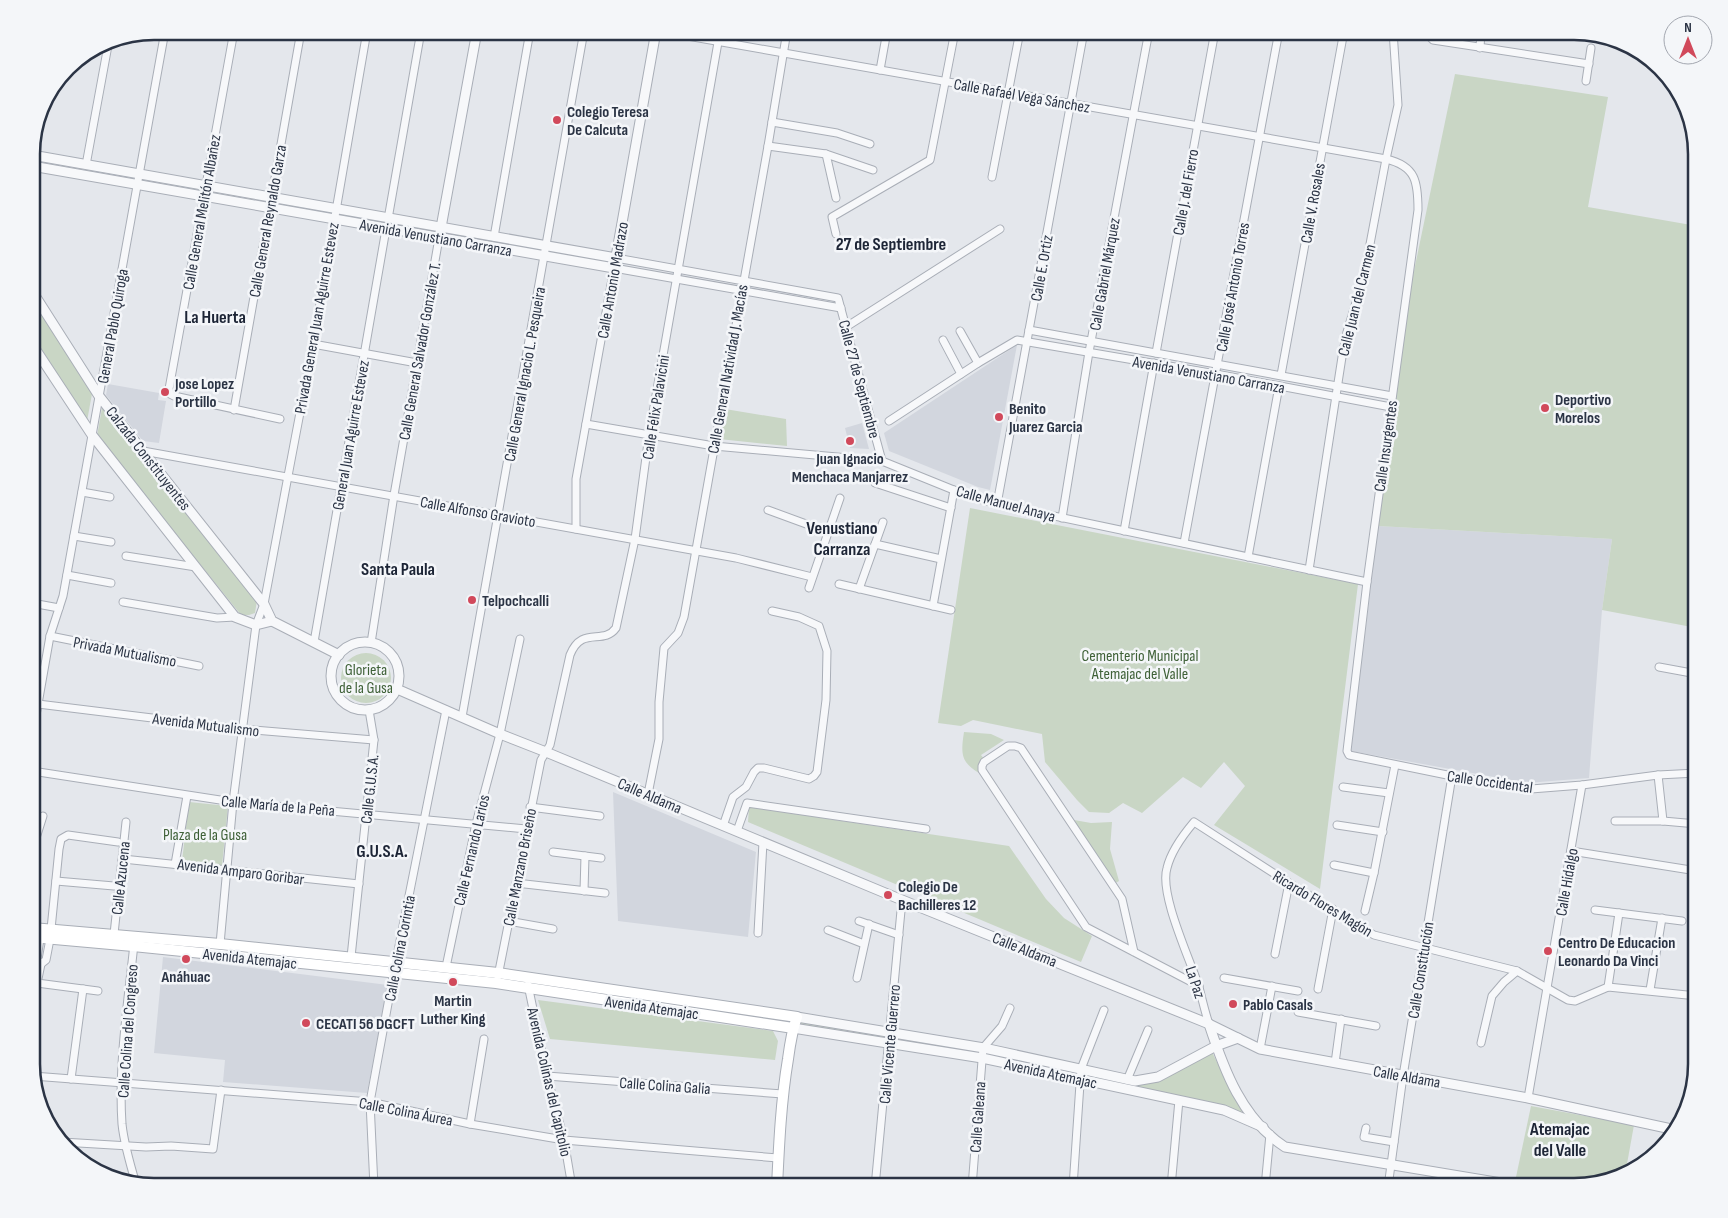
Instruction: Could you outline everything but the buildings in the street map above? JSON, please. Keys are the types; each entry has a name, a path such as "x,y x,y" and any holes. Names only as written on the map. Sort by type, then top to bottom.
{"main road":[{"name":"Avenida Atemajac","path":"43,936 114,934 134,941 394,973 497,978 526,977 797,1017"},
{"name":"Avenida Atemajac","path":"43,936 220,944 446,967 497,978 529,989 793,1028"},
{"path":"778,1178 783,1094 793,1028 797,1017"}],"street":[{"name":"General Pablo Quiroga","path":"40,693 50,636 67,575 163,40"},
{"name":"Calle General Melitón Albañez","path":"232,40 169,389 170,394 174,396 234,410"},
{"name":"Calle General Reynaldo Garza","path":"234,410 299,40"},
{"name":"Privada General Juan Aguirre Estevez","path":"220,944 233,802 256,625 264,604 313,344 365,40"},
{"path":"388,218 420,40"},
{"name":"Calle General Salvador González T.","path":"371,643 394,495 474,40"},
{"path":"494,237 528,40"},
{"name":"Calle General Ignacio L. Pesqueira","path":"462,717 582,40"},
{"name":"Calle Antonio Madrazo","path":"576,529 576,479 656,40"},
{"name":"Calle Rafaél Vega Sánchez","path":"707,40 1386,159"},
{"name":"Calle General Natividad J. Macías","path":"648,794 659,739 659,702 664,648 678,633 684,617 785,40"},
{"path":"880,70 885,40"},
{"path":"836,234 832,217 930,160 953,40"},
{"path":"992,177 1018,40"},
{"name":"Calle E. Ortiz","path":"997,504 1082,40"},
{"name":"Calle Gabriel Márquez","path":"1062,518 1090,352 1147,40"},
{"name":"Calle J. del Fierro","path":"1156,353 1213,40"},
{"name":"Calle José Antonio Torres","path":"1184,543 1277,40"},
{"name":"Calle V. Rosales","path":"1280,375 1342,40"},
{"name":"Calle Juan del Carmen","path":"1309,570 1336,386 1347,332 1364,276 1398,105 1394,40"},
{"path":"1433,40 1588,64"},
{"path":"1480,40 1480,48"},
{"name":"Calle Félix Palavicini","path":"546,752 550,745 570,656 574,646 582,639 606,635 612,633 616,628 635,539 649,435 718,42"},
{"path":"1586,81 1591,48"},
{"path":"86,165 107,50"},
{"path":"772,122 837,133 870,144"},
{"path":"768,146 826,154 873,170"},
{"path":"826,154 836,198"},
{"name":"Avenida Venustiano Carranza","path":"40,156 838,298"},
{"name":"Calle Insurgentes","path":"1347,751 1367,582 1418,198 1415,181 1408,168 1386,159"},
{"name":"Avenida Venustiano Carranza","path":"40,167 841,308"},
{"name":"General Juan Aguirre Estevez","path":"314,642 386,228"},
{"path":"846,327 1000,229"},
{"name":"Calle 27 de Septiembre","path":"838,298 882,460"},
{"name":"Calzada Constituyentes","path":"40,304 99,396 264,604 272,621"},
{"name":"Avenida Venustiano Carranza","path":"1029,330 1392,396"},
{"path":"960,331 978,363"},
{"path":"943,340 961,374"},
{"path":"889,421 1017,340 1027,341"},
{"name":"Avenida Venustiano Carranza","path":"1027,341 1391,407"},
{"path":"313,344 417,363"},
{"name":"Calzada Constituyentes","path":"40,356 92,436 235,617"},
{"path":"1124,531 1154,364"},
{"path":"1248,557 1278,386"},
{"path":"234,410 280,419"},
{"name":"Calle Manuel Anaya","path":"586,424 714,446 882,460 971,497 997,504 1367,582"},
{"name":"Calle Alfonso Gravioto","path":"143,451 696,550 812,577"},
{"path":"875,483 950,508"},
{"path":"933,606 954,490"},
{"path":"82,492 110,497"},
{"path":"809,588 840,498"},
{"path":"768,510 828,532"},
{"path":"859,589 883,522"},
{"path":"74,536 111,542"},
{"path":"875,544 941,559"},
{"path":"126,556 196,567"},
{"path":"67,575 112,583"},
{"path":"839,584 950,610"},
{"path":"124,602 217,618 235,617 256,625 272,621 339,654"},
{"path":"40,604 59,608"},
{"path":"723,826 733,797 746,787 758,768 810,779 817,772 826,700 827,651 819,626 799,617 772,611"},
{"name":"Privada Mutualismo","path":"50,636 199,666"},
{"name":"Calle Fernando Larios","path":"446,967 476,824 500,734 520,639"},
{"path":"371,643 385,649 395,660 399,674 397,689 386,703 369,710 357,709 347,705 338,697 333,687 331,676 333,664 339,654 353,644 371,643"},
{"path":"1659,667 1688,672"},
{"name":"Calle Aldama","path":"397,689 500,734 737,832 1209,1024 1260,1049 1528,1098 1668,1128"},
{"name":"Avenida Mutualismo","path":"40,704 242,729 374,740"},
{"name":"Calle G.U.S.A.","path":"351,957 374,740 369,710"},
{"name":"Calle Colina Corintia","path":"374,1178 370,1102 446,710"},
{"path":"1134,952 1122,900 1021,748 1008,746 984,762 982,770 1086,927 1198,986"},
{"name":"Calle Occidental","path":"1347,751 1349,755 1355,758 1531,789 1688,773"},
{"name":"Calle Manzano Briseño","path":"497,978 530,807 541,760 546,752"},
{"path":"1365,911 1383,832 1395,765"},
{"name":"Calle María de la Peña","path":"40,773 233,802 526,829"},
{"path":"1658,775 1662,821"},
{"name":"Calle Constitución","path":"1389,1178 1423,947 1452,776"},
{"name":"Calle Hidalgo","path":"1528,1098 1582,785"},
{"path":"1343,787 1389,793"},
{"path":"175,864 187,796"},
{"path":"737,832 746,803 926,830"},
{"path":"530,807 600,816"},
{"path":"40,827 43,816"},
{"path":"1615,821 1688,823"},
{"name":"Calle Azucena","path":"114,934 126,822"},
{"name":"Ricardo Flores Magón","path":"1194,822 1374,935 1517,971 1568,1000 1575,1001 1608,987"},
{"name":"La Paz","path":"1194,822 1174,851 1166,868 1165,879 1169,902 1198,986 1216,1046 1241,1102 1263,1127 1284,1146 1470,1178"},
{"path":"1337,825 1383,832"},
{"path":"40,950 56,881 61,839 65,836 118,842"},
{"path":"758,932 763,842"},
{"path":"1571,851 1688,870"},
{"path":"553,852 601,858"},
{"path":"584,891 585,856"},
{"name":"Avenida Amparo Goribar","path":"123,859 359,884"},
{"path":"1334,866 1374,873"},
{"path":"56,881 114,886"},
{"path":"516,883 604,894"},
{"path":"1275,954 1289,883"},
{"name":"Calle Vicente Guerrero","path":"876,1178 902,900"},
{"path":"1318,989 1333,909"},
{"path":"1595,910 1682,921"},
{"path":"1619,913 1608,987 1688,995"},
{"path":"1650,990 1662,918"},
{"path":"859,920 899,935"},
{"path":"508,921 553,928"},
{"path":"857,978 869,924"},
{"path":"828,930 864,944"},
{"name":"Calle Colina del Congreso","path":"134,941 121,1083 122,1126 134,1176"},
{"path":"1481,1043 1492,996 1517,971"},
{"name":"Avenida Colinas del Capitolio","path":"526,977 547,1076 564,1140 570,1178"},
{"path":"1224,978 1298,991"},
{"path":"40,983 98,991"},
{"path":"1260,1049 1272,986"},
{"path":"72,1079 83,989"},
{"path":"983,1048 1002,1026 1010,1008"},
{"path":"1074,1178 1081,1069 1104,1010"},
{"path":"1298,1012 1376,1026"},
{"name":"Avenida Atemajac","path":"797,1017 983,1048 1127,1080 1143,1080 1158,1077 1216,1046 1238,1038"},
{"path":"1335,1063 1341,1019"},
{"name":"Avenida Atemajac","path":"793,1028 982,1058 1224,1110 1263,1127"},
{"path":"1127,1080 1148,1030"},
{"path":"470,1124 484,1039"},
{"name":"Calle Galeana","path":"973,1178 983,1048"},
{"name":"Calle Colina Galia","path":"547,1076 783,1094"},
{"name":"Calle Colina Áurea","path":"41,1077 370,1102 470,1124 564,1140 778,1158"},
{"path":"71,1143 213,1149 220,1090"},
{"path":"1171,1178 1179,1100"},
{"path":"1366,1128 1364,1137 1394,1142"},
{"path":"1266,1178 1270,1134"}],"shaded area":[{"path":"1017,345 990,490 978,487 889,451 884,433"},
{"path":"108,384 159,393 158,400 166,401 159,443 143,441 106,395"},
{"path":"862,423 869,449 850,448 845,428"},
{"path":"1378,526 1612,539 1602,610 1589,778 1527,783 1351,751"},
{"path":"613,792 756,852 748,937 618,921"},
{"name":"CECATI 56 DGCFT","path":"163,957 388,985 367,1093 223,1082 225,1060 154,1053"}],"green space":[{"name":"Deportivo Morelos","path":"1455,74 1608,97 1588,207 1688,224 1688,626 1602,610 1612,539 1378,526 1410,290"},
{"path":"40,311 92,394 87,421 40,347"},
{"path":"102,408 257,600 255,613 241,615 97,436"},
{"path":"725,409 786,419 787,446 719,439"},
{"name":"Cementerio Municipal Atemajac del Valle","path":"970,508 1358,584 1320,889 1214,825 1245,786 1224,762 1201,788 1183,777 1142,813 1123,803 1109,813 1089,812 1045,762 1042,734 973,720 961,726 938,723"},
{"name":"Glorieta de la Gusa","path":"361,653 371,653 384,660 391,673 391,683 384,696 371,703 361,703 352,699 345,692 341,683 341,673 345,664 352,657"},
{"path":"964,732 991,734 1004,740 981,755 984,759 980,765 979,773 968,765 963,756"},
{"name":"Plaza de la Gusa","path":"189,802 228,806 222,866 182,861"},
{"path":"749,807 1009,846 1046,899 1064,918 1092,936 1081,962 748,822"},
{"path":"1071,821 1091,823 1112,822 1110,849 1119,881 1114,884"},
{"path":"538,1000 773,1031 778,1041 775,1060 550,1039"},
{"path":"802,1022 884,1034 888,1039 800,1025"},
{"path":"900,1038 981,1051 984,1055 897,1041"},
{"path":"1212,1052 1234,1097 1249,1119 1085,1077 1088,1074 1149,1083"},
{"path":"1531,1106 1634,1125 1627,1165 1625,1166 1611,1172 1589,1177 1516,1177"}],"place":[{"name":"Colegio Teresa De Calcuta","path":"557,120"},
{"name":"Jose Lopez Portillo","path":"165,392"},
{"name":"Deportivo Morelos","path":"1545,408"},
{"name":"Benito Juarez Garcia","path":"999,417"},
{"name":"Juan Ignacio Menchaca Manjarrez","path":"850,441"},
{"name":"Telpochcalli","path":"472,600"},
{"name":"Colegio De Bachilleres 12","path":"888,895"},
{"name":"Centro De Educacion Leonardo Da Vinci","path":"1548,951"},
{"name":"Anáhuac","path":"186,959"},
{"name":"Martin Luther King","path":"453,982"},
{"name":"Pablo Casals","path":"1233,1004"},
{"name":"CECATI 56 DGCFT","path":"306,1023"}],"district":[{"name":"27 de Septiembre","path":"891,244"},
{"name":"La Huerta","path":"215,317"},
{"name":"Venustiano Carranza","path":"842,538"},
{"name":"Santa Paula","path":"398,569"},
{"name":"G.U.S.A.","path":"382,851"},
{"name":"Atemajac del Valle","path":"1560,1139"}]}
